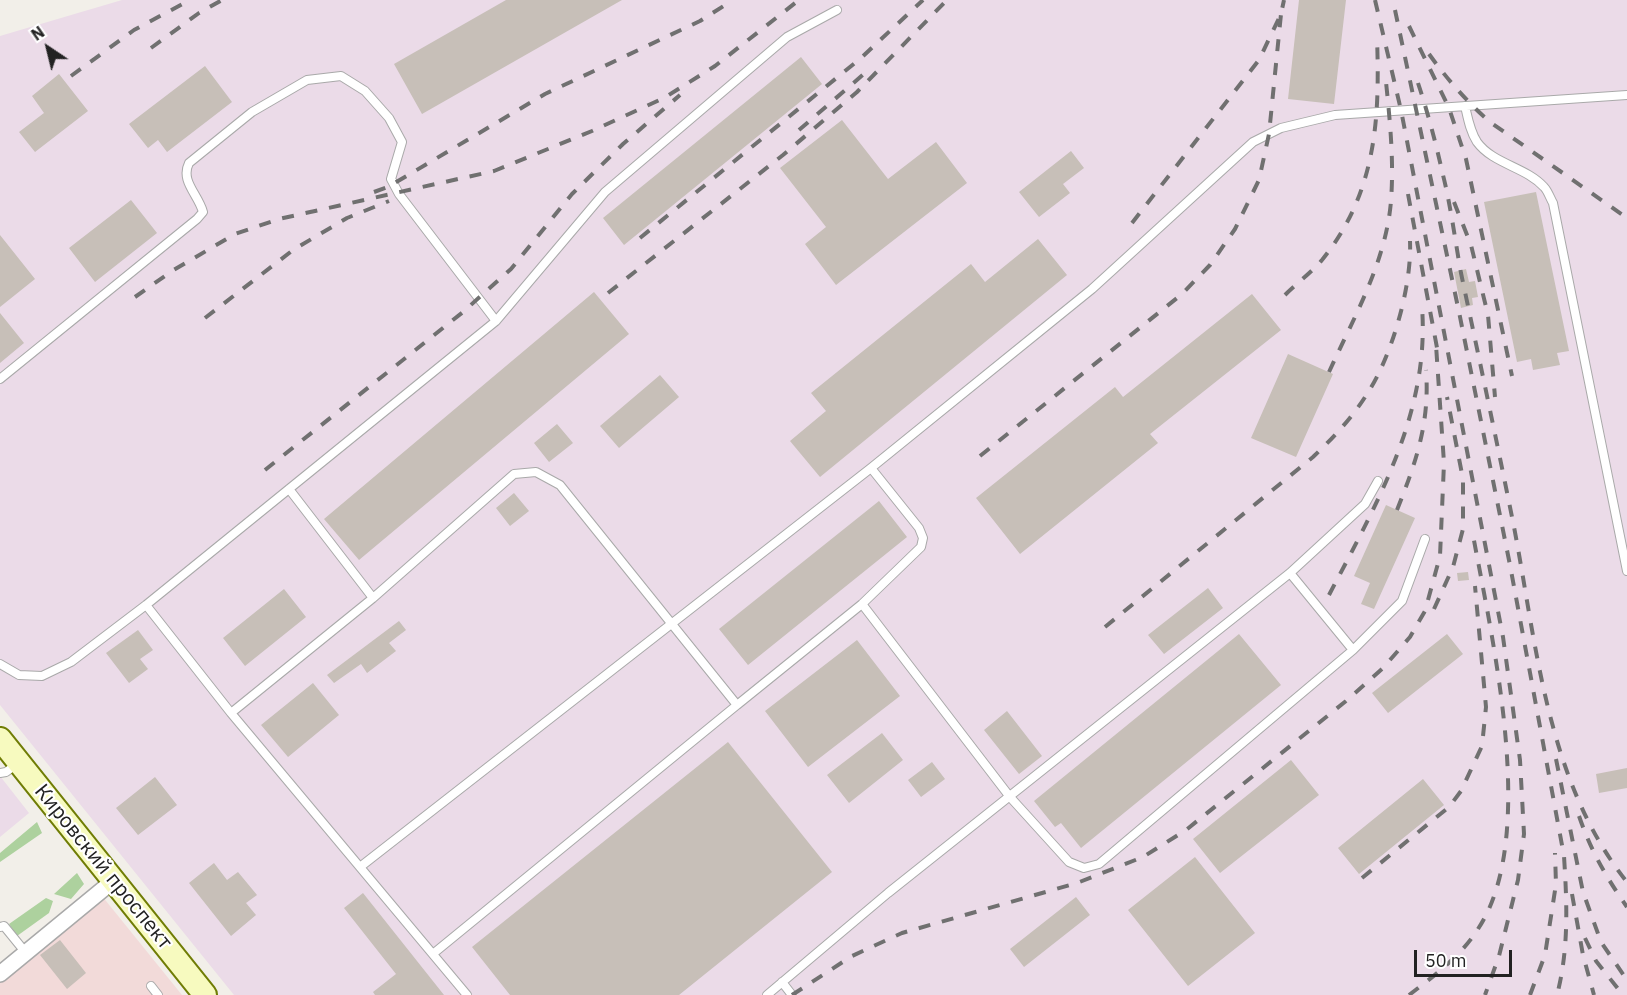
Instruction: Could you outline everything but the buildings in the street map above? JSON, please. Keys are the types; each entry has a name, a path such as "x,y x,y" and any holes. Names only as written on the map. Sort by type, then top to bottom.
{"main road":[{"name":"Кировский проспект","path":"0,740 9,768 113,880 204,995"}],"street":[{"path":"0,974 113,880"}],"lane":[{"path":"0,664 19,675 42,676 71,662 146,604 496,321 605,192 787,36 837,10"},
{"path":"0,379 197,219 203,212 200,202 187,181 185,172 189,163 252,112 307,80 341,76 365,91 389,118 402,142 391,179 399,194 496,321"},
{"path":"360,867 871,468 1092,289 1253,142 1281,128 1335,115 1627,95"},
{"path":"1465,106 1470,127 1478,143 1492,155 1531,176 1545,188 1553,203 1627,570"},
{"path":"434,953 862,604 921,547 923,537 919,528 871,468"},
{"path":"231,713 374,598 514,474 536,472 560,485 736,705"},
{"path":"767,995 888,893 1290,573 1365,504 1378,481"},
{"path":"289,489 374,598"},
{"path":"862,604 1010,797 1069,862 1084,868 1099,864 1353,650 1402,601 1425,538"},
{"path":"1290,573 1353,650"},
{"path":"146,604 231,713 467,995"},
{"path":"0,927 4,926 26,953"},
{"path":"782,982 792,995"},
{"path":"151,986 158,995"}],"shaded area":[{"path":"122,0 1627,0 1627,995 234,995 0,705 0,36"},
{"path":"0,776 29,813 0,837"},
{"path":"102,896 182,995 0,995 0,980"}],"green space":[{"path":"37,822 42,833 0,862 0,853"},
{"path":"77,873 84,884 71,899 54,894"},
{"path":"46,898 53,901 49,913 17,936 9,924"}],"railway":[{"path":"71,76 134,30 190,0"},
{"path":"151,48 199,13 222,0"},
{"path":"374,192 388,187 545,94 700,21 733,0"},
{"path":"135,297 172,271 235,234 279,219 494,171 592,131 664,98 715,66 799,0"},
{"path":"640,238 861,58 923,0"},
{"path":"608,293 783,155 857,92 947,0"},
{"path":"1132,223 1259,60 1281,14 1284,0"},
{"path":"1375,0 1401,110 1503,637 1520,760 1524,834 1518,880 1499,956 1485,995"},
{"path":"1395,10 1510,565 1564,856 1565,943 1557,995"},
{"path":"980,456 1182,294 1210,265 1235,229 1259,180 1269,134 1281,14"},
{"path":"1409,26 1449,108 1466,159 1512,376"},
{"path":"1285,295 1318,265 1340,235 1354,209 1364,182 1375,127 1377,38"},
{"path":"1429,54 1458,90 1490,122 1627,218"},
{"path":"799,130 865,73"},
{"path":"1329,372 1368,289 1388,224 1392,171 1386,82"},
{"path":"1418,83 1432,129 1451,211 1461,273 1514,527 1549,712 1562,757 1579,801 1600,843 1627,882"},
{"path":"265,470 463,312 511,269 572,194 623,144 680,95"},
{"path":"1408,194 1438,353"},
{"path":"205,318 293,250 347,218 389,201"},
{"path":"1454,202 1471,245 1488,315 1495,397"},
{"path":"1105,627 1313,457 1349,419 1376,378 1392,341 1408,279 1410,241"},
{"path":"1329,595 1381,492 1408,421 1417,384 1422,346 1422,307"},
{"path":"792,995 852,956 902,933 1077,883 1143,857 1186,830 1346,701 1383,668 1410,637 1425,611 1440,556 1444,463 1436,345"},
{"path":"1397,510 1424,425 1426,370"},
{"path":"1434,609 1453,567 1463,529 1463,479 1447,397"},
{"path":"1409,995 1455,957 1478,929 1496,890 1506,843 1508,791 1506,736 1499,681 1473,535"},
{"path":"1362,878 1449,807 1461,791 1482,746 1486,707 1475,586"},
{"path":"1556,759 1583,892 1601,942 1627,980"},
{"path":"1579,816 1600,863 1627,907"},
{"path":"1530,995 1545,955 1556,884 1555,853"},
{"path":"1572,894 1583,955 1594,995"},
{"path":"1585,938 1596,961 1623,995"}]}
